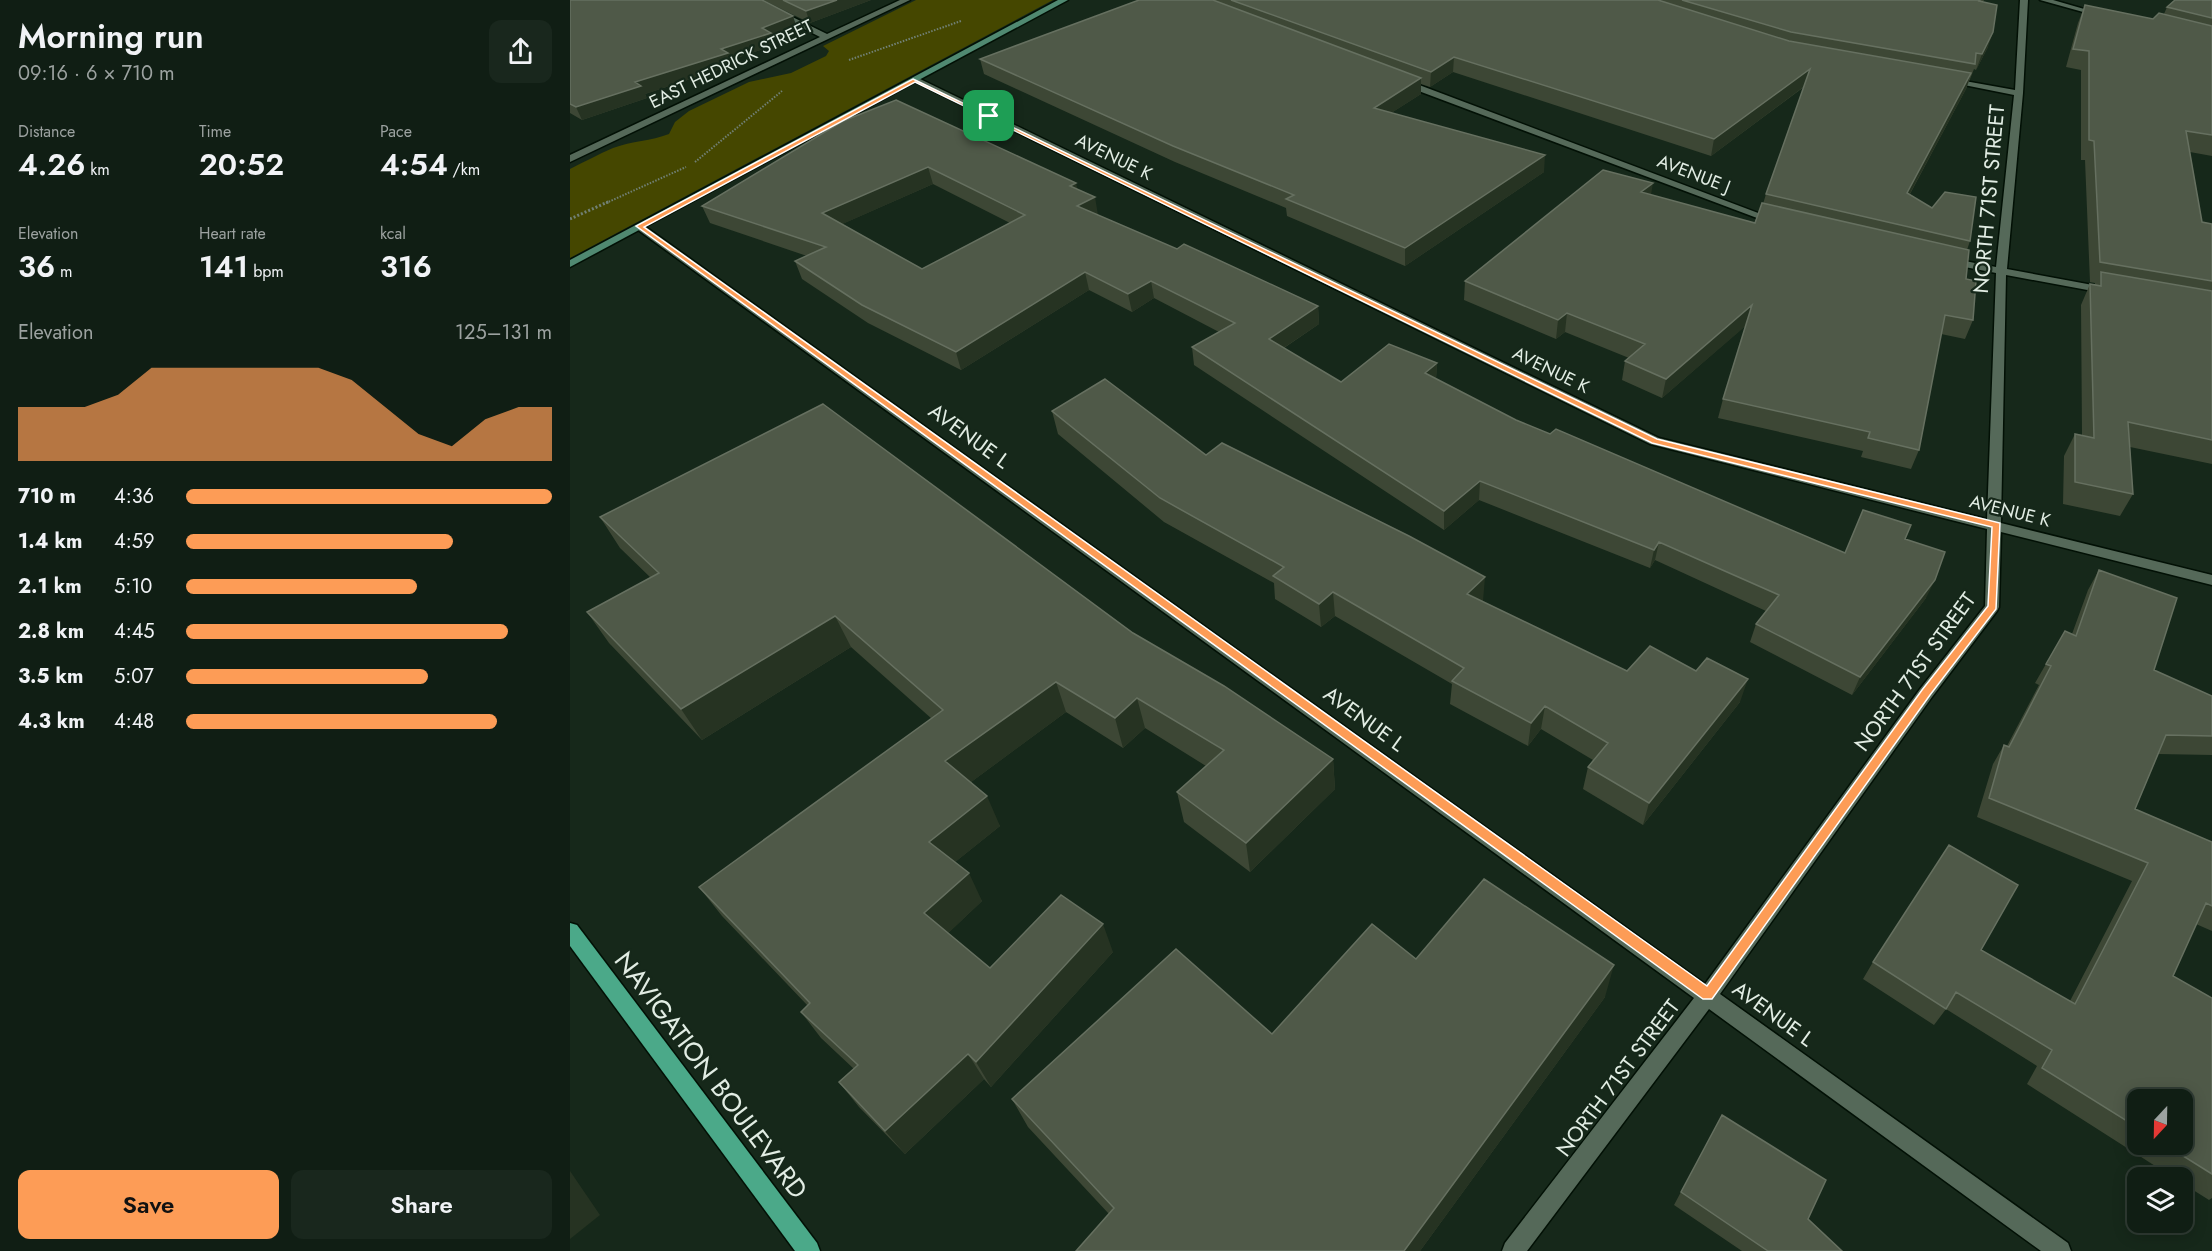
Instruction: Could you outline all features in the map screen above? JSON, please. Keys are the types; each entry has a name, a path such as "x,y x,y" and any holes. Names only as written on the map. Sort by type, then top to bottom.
{"main road":[{"name":"NAVIGATION BOULEVARD","path":"570,931 809,1251"}],"street":[{"path":"752,0 826,37"},
{"name":"EAST HEDRICK STREET","path":"570,159 906,0"},
{"path":"570,264 1064,0"},
{"name":"NORTH 71ST STREET","path":"1513,1251 1708,995 1926,693 1992,607 2001,272 2019,93 2024,0"},
{"path":"2044,0 2111,17"},
{"name":"AVENUE J","path":"1389,77 1770,220 1793,226"},
{"path":"1938,79 2019,93"},
{"name":"AVENUE K","path":"915,80 1654,441 2212,580"},
{"name":"AVENUE L","path":"639,226 2060,1251"},
{"path":"1943,259 2001,272 2118,292"}],"path":[{"path":"843,62 969,18"},
{"path":"570,219 697,161 785,89"}],"shaded area":[{"path":"916,0 1053,0 570,258 570,169 613,148 669,134 675,122 689,111 749,82 791,73 826,56 829,51 823,46"}],"building":[{"path":"570,0 762,0 793,16 762,28 771,33 721,49 728,53 635,82 641,86 576,107 570,104"},
{"path":"783,0 837,0 806,11"},
{"path":"1139,0 1213,0 1421,78 1374,108 1545,155 1405,248 1286,199 1294,195 1173,146 980,59"},
{"path":"1231,0 1658,0 1789,41 1971,73 1907,193 1932,208 1945,192 1976,197 1970,241 1766,194 1810,69 1714,139 1454,57 1431,72"},
{"path":"1682,0 1980,0 1997,5 1993,32 1982,54 1976,53 1975,64 1791,32"},
{"path":"2175,0 2212,0 2212,18 2167,7"},
{"path":"2085,5 2153,19 2159,13 2212,26 2212,135 2186,131 2202,222 2212,224 2212,281 2100,262 2094,141 2089,140 2089,51 2073,49"},
{"path":"896,100 1076,183 1070,186 1095,197 1077,206 1177,249 1184,244 1318,306 1269,339 1341,382 1389,344 1437,363 1425,373 1516,420 1550,434 1556,429 1845,553 1863,510 1911,525 1905,539 1945,552 1935,580 1860,677 1756,624 1779,595 1659,542 1654,550 1480,481 1444,511 1192,347 1235,323 1151,281 1128,294 1085,272 956,352 862,305 795,261 826,247 702,206 843,121","holes":["928,167 1025,215 922,269 822,213"]},
{"path":"1603,170 1653,183 1641,192 1755,223 1762,203 1969,250 1966,279 1976,281 1973,320 1945,315 1919,450 1868,438 1870,432 1723,399 1752,305 1666,379 1625,361 1645,344 1567,313 1558,320 1465,281"},
{"path":"2101,272 2212,291 2212,440 2128,422 2133,494 2075,482 2075,434 2094,438 2090,284 2101,286"},
{"path":"1105,379 1206,455 1222,443 1409,536 1485,577 1467,594 1627,671 1650,646 1696,671 1707,658 1748,679 1649,803 1588,767 1608,743 1545,706 1531,723 1452,681 1464,668 1333,592 1319,604 1273,576 1284,567 1160,498 1052,411"},
{"path":"823,404 1133,633 1224,686 1333,759 1246,843 1177,792 1224,750 1137,698 1115,718 1056,682 945,761 987,796 929,842 969,873 924,913 990,968 1061,895 1103,924 976,1062 968,1054 885,1131 839,1082 858,1065 801,1012 810,1003 699,887 943,710 835,616 681,709 587,612 659,573 600,517"},
{"path":"2099,570 2177,598 2154,670 2212,696 2212,736 2166,735 2135,809 2212,842 2212,906 2206,903 2173,976 2212,998 2212,1174 2182,1155 2193,1155 2193,1089 2127,1089 2127,1121 2042,1068 2052,1050 1956,992 1946,1009 1873,962 1949,845 2018,885 1981,950 2075,1004 2148,863 1989,798 2004,745 2009,747 2051,666 2046,664 2065,631 2076,636"},
{"path":"1484,879 1614,965 1404,1251 1076,1251 1114,1208 1012,1099 1176,949 1272,1034 1372,924 1416,959"},
{"path":"1722,1115 1826,1180 1808,1219 1842,1251 1768,1251 1681,1192"}],"route":[{"path":"915,80 989,116 1654,441 1996,525 1992,607 1926,693 1708,995 639,226 915,80"}]}
